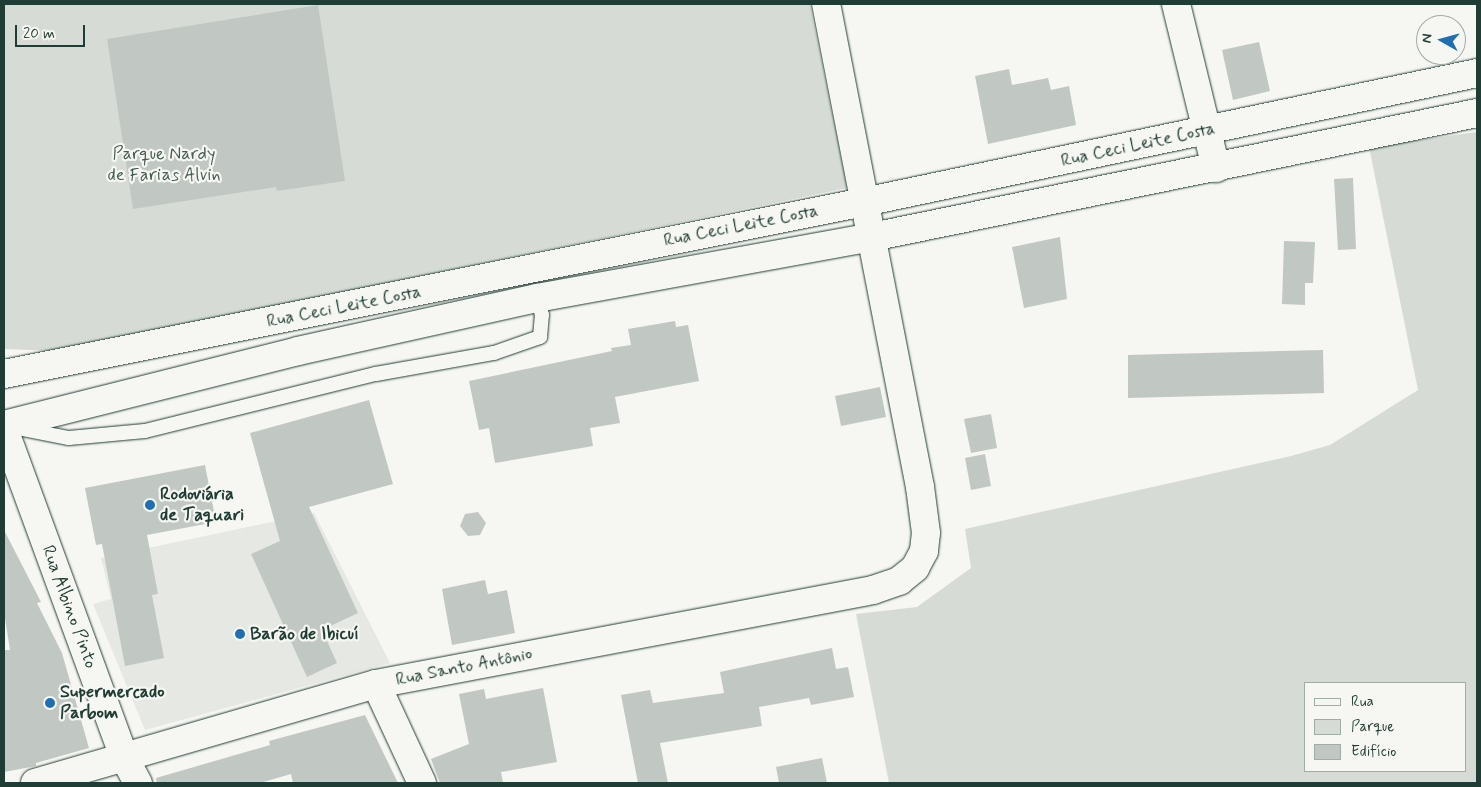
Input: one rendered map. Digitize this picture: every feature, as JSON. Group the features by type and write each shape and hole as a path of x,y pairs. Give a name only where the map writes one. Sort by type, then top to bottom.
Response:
{"street":[{"path":"826,4 872,236"},
{"path":"1176,4 1216,168"},
{"name":"Rua Ceci Leite Costa","path":"4,374 864,202 1477,73"},
{"name":"Rua Ceci Leite Costa","path":"4,425 298,351 537,298 872,236 1216,168 1477,113"},
{"name":"Rua Santo Antônio","path":"35,783 124,755 376,684 873,590 899,581 915,568 924,551 926,533 920,486 872,236"},
{"path":"530,269 537,298"},
{"name":"Rua Albino Pinto","path":"4,430 124,755 138,783"},
{"path":"376,684 422,783"}],"lane":[{"name":"Rua Ceci Leite Costa","path":"4,425 69,438 145,431 376,374 494,353 540,337 542,315 537,298"}],"shaded area":[{"name":"Barão de Ibicuí","path":"314,513 390,663 145,730 93,604 111,599 101,558"}],"green space":[{"name":"Parque Nardy de Farias Alvin","path":"4,4 810,4 847,188 56,351 4,349"},
{"path":"1477,132 1477,783 889,783 856,614 917,607 971,568 965,529 1291,456 1330,445 1418,390 1369,147"}],"building":[{"path":"318,5 345,181 277,191 276,187 133,209 107,39"},
{"path":"1259,42 1270,91 1233,100 1222,50"},
{"path":"1009,69 1012,85 1048,78 1051,90 1069,86 1076,125 988,144 975,76"},
{"path":"1353,178 1356,249 1338,250 1334,179"},
{"path":"1060,237 1067,299 1024,308 1012,247"},
{"path":"1284,241 1315,242 1313,283 1305,283 1305,305 1282,304"},
{"path":"675,321 676,327 688,325 699,381 615,397 620,423 590,428 593,446 495,463 489,428 479,430 469,381 612,351 611,348 631,345 628,329"},
{"path":"1323,350 1324,393 1128,398 1128,355"},
{"path":"880,387 886,417 841,426 835,396"},
{"path":"369,400 393,484 309,507 358,613 322,630 337,663 307,677 251,554 280,541 250,433"},
{"path":"991,414 997,448 971,453 964,419"},
{"path":"985,454 991,486 971,490 965,458"},
{"path":"205,465 216,522 147,535 158,594 152,595 164,658 125,666 102,544 96,545 85,488"},
{"path":"478,512 486,523 480,535 468,536 460,526 465,514"},
{"path":"4,530 41,602 37,603 62,653 89,748 36,763 36,766 4,772 4,650 10,650 4,612"},
{"path":"485,580 488,594 507,590 515,633 452,645 442,589"},
{"path":"832,648 836,669 848,667 854,697 811,705 809,698 759,707 762,726 660,743 668,783 638,783 621,695 650,690 653,703 724,693 720,672"},
{"path":"543,688 557,762 501,772 503,783 440,783 431,759 469,744 459,694 484,689 486,699"},
{"path":"365,715 398,783 293,783 291,774 260,783 157,783 156,778 270,745 269,741"},
{"path":"822,758 827,783 779,783 776,767"}],"place":[{"name":"Rodoviária de Taquari","path":"150,505"},
{"name":"Barão de Ibicuí","path":"240,634"},
{"name":"Supermercado Parbom","path":"50,703"}]}
